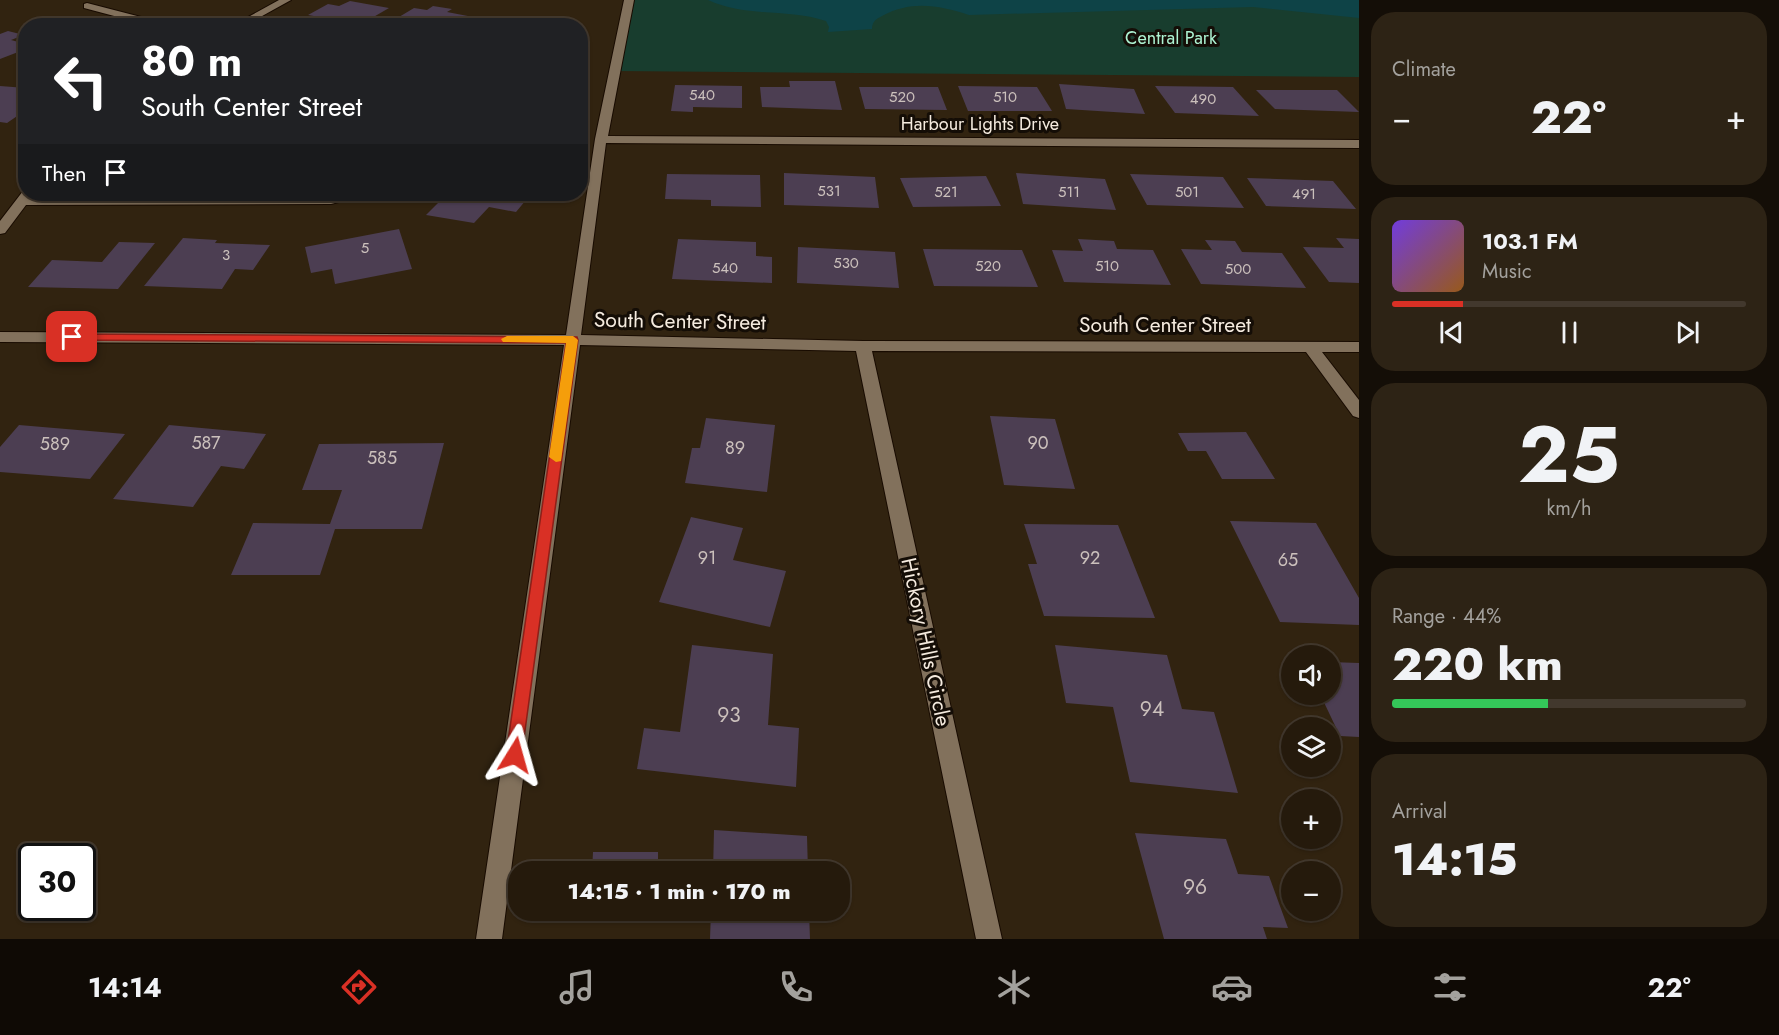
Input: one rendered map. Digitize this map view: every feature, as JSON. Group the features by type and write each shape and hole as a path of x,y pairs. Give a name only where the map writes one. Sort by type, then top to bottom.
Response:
{"street":[{"path":"251,18 286,0"},
{"path":"489,939 601,139 629,0"},
{"path":"87,6 134,18"},
{"name":"Harbour Lights Drive","path":"601,139 1359,144"},
{"path":"0,230 22,201"},
{"name":"South Center Street","path":"0,337 573,340 863,346 1359,347"},
{"name":"Hickory Hills Circle","path":"863,346 989,939"},
{"path":"1310,346 1359,412"}],"green space":[{"name":"Central Park","path":"629,0 1359,0 1359,77 615,71"}],"water":[{"path":"708,0 1359,0 1359,18 1253,7 969,15 936,7 914,6 880,17 872,29 828,32 829,27 826,21 811,17 738,9"}],"building":[{"path":"350,1 389,8 372,18 325,18 308,15 328,4 339,6"},
{"path":"433,6 452,9 447,12 473,17 397,18 414,8 427,10"},
{"path":"8,31 18,34 18,37 11,40 18,42 18,52 0,59 0,34"},
{"path":"789,81 835,81 842,110 762,107 760,87 790,87"},
{"path":"1059,84 1134,89 1145,114 1066,109"},
{"path":"675,85 742,86 742,108 693,107 693,112 671,111"},
{"path":"0,86 18,87 18,115 7,123 0,122"},
{"path":"958,86 1037,87 1052,111 968,111"},
{"path":"1155,86 1233,87 1259,116 1175,113"},
{"path":"859,87 938,87 947,110 865,109"},
{"path":"1256,90 1337,90 1359,112 1275,109"},
{"path":"784,173 875,177 879,208 784,205"},
{"path":"1016,173 1105,179 1116,210 1023,204"},
{"path":"667,174 760,175 761,207 711,206 711,200 665,199"},
{"path":"1130,174 1223,177 1244,208 1147,205"},
{"path":"986,176 1001,206 913,207 900,178"},
{"path":"1247,178 1333,181 1356,209 1266,206"},
{"path":"440,201 525,201 516,212 489,207 474,223 426,215"},
{"path":"399,229 412,269 335,284 332,269 311,273 305,247"},
{"path":"183,238 217,240 215,243 270,245 253,270 235,269 222,289 144,286"},
{"path":"1336,238 1359,239 1359,283 1329,282 1303,247 1344,248"},
{"path":"678,239 756,242 756,256 772,257 772,283 672,279"},
{"path":"1078,239 1114,241 1117,249 1153,250 1171,285 1064,282 1052,250 1083,251"},
{"path":"1205,240 1235,241 1242,252 1282,253 1306,288 1201,284 1181,249 1212,250"},
{"path":"119,242 155,243 118,289 28,287 52,260 102,262"},
{"path":"798,247 895,252 899,288 797,283"},
{"path":"923,249 1022,250 1038,287 934,286"},
{"path":"990,416 1055,419 1075,489 1004,485"},
{"path":"706,418 775,425 767,492 685,483 692,448 700,448"},
{"path":"19,425 125,434 90,479 0,472 0,447"},
{"path":"169,425 266,434 244,469 221,466 193,507 113,499"},
{"path":"1246,432 1275,479 1222,479 1206,451 1188,451 1178,433"},
{"path":"444,443 422,529 335,529 320,575 231,575 253,523 330,524 342,490 302,490 319,444"},
{"path":"691,517 743,528 733,560 786,571 770,627 659,602"},
{"path":"1230,521 1316,523 1359,598 1359,625 1280,622"},
{"path":"1024,524 1118,525 1155,618 1044,616 1028,564 1037,564"},
{"path":"692,645 773,654 768,725 799,728 796,787 637,769 644,728 680,732"},
{"path":"1055,645 1167,655 1182,709 1214,712 1238,793 1130,782 1113,707 1066,703"},
{"path":"1341,662 1359,663 1359,737 1341,736 1341,717 1331,717 1325,705 1341,705"},
{"path":"714,830 807,836 808,861 713,861"},
{"path":"1135,833 1226,839 1238,874 1269,876 1281,909 1281,921 1285,921 1288,928 1263,927 1267,939 1164,939"},
{"path":"593,852 658,852 658,861 593,861"},
{"path":"711,921 809,921 810,939 710,939"}],"slow traffic":[{"path":"507,339 573,340 556,457"}],"route":[{"path":"72,337 573,340 515,755"}]}
